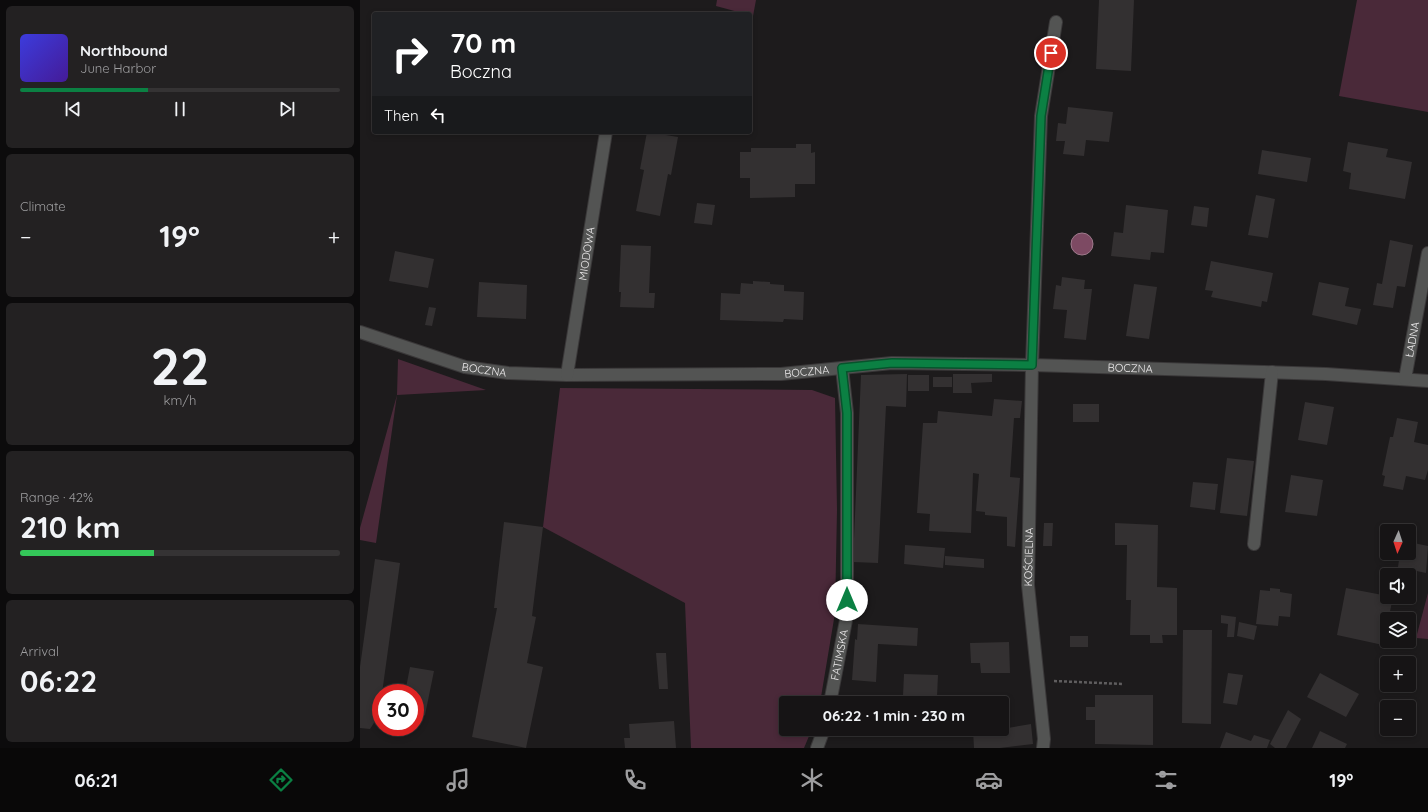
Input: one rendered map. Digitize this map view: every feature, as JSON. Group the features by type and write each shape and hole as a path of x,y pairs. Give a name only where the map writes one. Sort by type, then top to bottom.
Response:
{"street":[{"name":"KOŚCIELNA","path":"1043,748 1044,739 1039,682 1028,586 1032,365 1041,116 1056,22"},
{"name":"MIODOWA","path":"567,375 606,134"},
{"name":"ŁADNA","path":"1405,379 1428,253"},
{"name":"BOCZNA","path":"360,332 464,367 508,373 567,375 781,374 892,363 1032,365 1272,372 1428,381"},
{"name":"FATIMSKA","path":"831,696 847,615 847,413 842,368"},
{"path":"1254,544 1272,372"},
{"path":"817,748 821,736"}],"path":[{"path":"1039,682 1059,681 1123,684"}],"shaded area":[{"path":"717,0 756,0 753,16 752,12 738,12 716,6"},
{"path":"1357,0 1428,0 1428,112 1339,96"},
{"path":"1078,233 1086,233 1093,240 1093,248 1086,255 1078,255 1071,248 1071,240"},
{"path":"398,359 486,390 397,395"},
{"path":"560,388 812,390 835,398 837,510 835,613 821,696 779,696 779,736 809,736 804,748 691,748 685,603 543,527"},
{"path":"397,395 376,543 360,540 360,528"},
{"path":"1428,593 1428,639 1416,638"}],"building":[{"path":"1099,0 1134,0 1131,71 1096,69"},
{"path":"1068,107 1113,112 1109,142 1086,140 1084,156 1063,154 1065,141 1056,141 1058,123 1066,124"},
{"path":"647,134 659,134 678,137 671,175 668,174 660,216 636,211 644,170 640,169"},
{"path":"1348,142 1388,149 1386,157 1412,162 1405,199 1349,189 1351,173 1343,171"},
{"path":"796,144 811,144 811,153 815,152 815,184 795,184 795,197 750,198 750,178 740,178 740,152 751,152 751,148 796,148"},
{"path":"1262,150 1311,158 1307,182 1258,174"},
{"path":"1256,195 1275,199 1268,238 1248,235"},
{"path":"697,203 715,205 712,225 694,223"},
{"path":"1126,205 1168,210 1164,253 1151,252 1150,260 1111,256 1114,232 1123,233"},
{"path":"1194,206 1209,208 1207,227 1191,225"},
{"path":"1390,240 1413,245 1405,287 1397,286 1393,308 1373,305 1377,283 1382,284"},
{"path":"621,245 651,246 649,293 655,293 654,308 620,307 621,292 619,292"},
{"path":"395,251 434,259 428,288 389,281"},
{"path":"1211,261 1273,273 1267,302 1262,301 1261,307 1211,297 1213,291 1205,290"},
{"path":"1062,277 1085,280 1084,289 1092,289 1086,340 1064,338 1067,310 1053,309 1056,285 1061,286"},
{"path":"753,281 784,285 784,291 804,292 803,320 784,319 783,322 720,320 721,293 740,294 741,283 753,284"},
{"path":"479,282 527,285 526,319 477,317"},
{"path":"1319,282 1349,288 1345,306 1361,309 1357,325 1312,315"},
{"path":"1134,284 1157,287 1149,339 1126,336"},
{"path":"429,307 436,308 432,326 425,325"},
{"path":"907,374 906,407 886,406 878,563 853,562 861,375"},
{"path":"953,374 992,374 992,382 971,383 972,393 953,393"},
{"path":"908,375 929,375 929,391 908,391"},
{"path":"933,377 952,377 952,387 933,387"},
{"path":"994,399 1022,401 1020,418 1014,418 1010,477 1020,478 1015,547 1007,546 1007,517 985,515 985,512 976,511 979,474 973,473 971,533 929,531 930,514 917,513 923,423 937,423 938,411 992,416"},
{"path":"1305,402 1334,407 1327,445 1298,440"},
{"path":"1073,404 1099,404 1099,422 1073,422"},
{"path":"1397,418 1418,422 1414,442 1428,445 1428,470 1425,480 1406,476 1403,490 1383,486 1385,476 1382,475 1390,437 1393,437"},
{"path":"1227,458 1254,461 1247,516 1220,513"},
{"path":"1291,475 1323,480 1317,516 1285,512"},
{"path":"1193,482 1218,484 1215,510 1190,507"},
{"path":"504,522 543,527 532,616 536,617 527,663 543,667 526,748 472,737 497,608 494,608"},
{"path":"1044,523 1053,523 1052,546 1043,546"},
{"path":"1115,523 1158,525 1157,587 1177,588 1177,635 1162,635 1163,643 1150,643 1150,635 1130,635 1131,600 1126,600 1127,545 1115,545"},
{"path":"1416,543 1428,546 1426,573 1416,571 1416,568 1398,567 1399,560 1416,560"},
{"path":"905,545 945,548 943,568 904,564"},
{"path":"945,556 984,559 984,568 945,565"},
{"path":"375,559 400,563 383,684 372,684 372,726 370,729 360,728 360,667"},
{"path":"1270,588 1280,589 1280,592 1292,594 1290,617 1279,616 1278,626 1256,624 1260,590 1270,591"},
{"path":"1346,588 1380,595 1380,604 1392,604 1390,612 1380,612 1380,644 1337,635"},
{"path":"1221,615 1236,617 1234,637 1227,637 1228,624 1221,623"},
{"path":"1239,622 1257,626 1254,640 1237,636"},
{"path":"858,624 918,628 917,646 878,644 876,682 852,680 855,639 857,640"},
{"path":"1183,630 1212,630 1211,724 1182,723"},
{"path":"1070,636 1088,636 1088,647 1070,647"},
{"path":"1009,642 1010,673 981,673 980,663 971,663 970,643"},
{"path":"656,653 666,653 668,689 659,689"},
{"path":"410,667 434,671 425,715 424,684 407,684"},
{"path":"1228,673 1243,675 1237,705 1223,703"},
{"path":"1320,673 1359,694 1346,717 1307,697"},
{"path":"904,674 938,675 937,696 903,696"},
{"path":"1095,695 1153,695 1153,745 1095,744 1095,720 1086,720 1086,707 1095,707"},
{"path":"1288,710 1301,719 1286,748 1275,748 1270,744"},
{"path":"674,721 676,748 625,748 624,738 630,738 629,724"},
{"path":"1031,724 1033,744 1000,748 974,748 973,736 1009,736 1009,728"},
{"path":"1320,731 1347,744 1345,748 1312,748"},
{"path":"1226,732 1251,741 1254,735 1270,740 1267,748 1220,748"}],"route":[{"path":"847,600 847,413 842,368 892,363 1032,365 1041,116 1051,53"}]}
